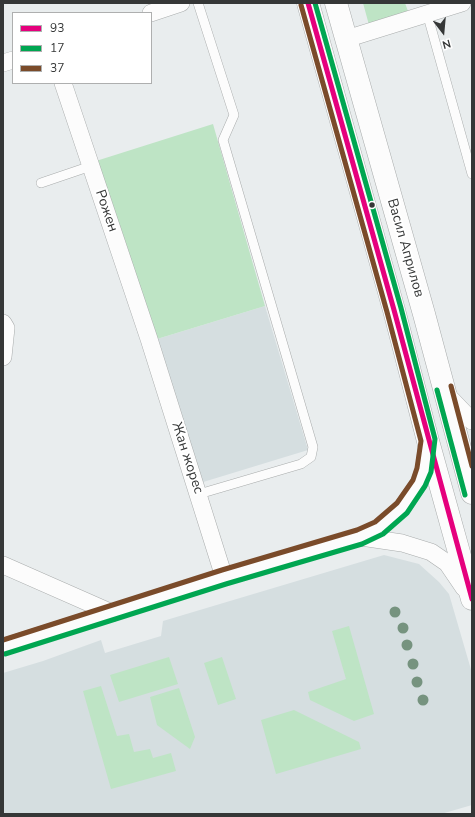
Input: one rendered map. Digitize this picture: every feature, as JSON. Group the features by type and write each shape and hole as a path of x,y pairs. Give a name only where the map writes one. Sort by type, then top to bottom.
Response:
{"main road":[{"name":"Васил Априлов","path":"308,3 394,310 428,441 472,598"},
{"name":"Васил Априлов","path":"336,3 424,314 472,493"}],"street":[{"path":"152,13 181,3"},
{"path":"346,38 462,3"},
{"name":"Рожен","path":"63,84 149,339"},
{"path":"3,323 6,328 4,355"},
{"name":"Жан жорес","path":"149,339 224,577"},
{"path":"445,392 472,421"},
{"path":"3,647 224,577 360,537 379,528 402,508 418,483 424,470 428,441"},
{"path":"360,537 412,545 439,557 454,570 472,605"},
{"path":"3,565 112,613"}],"lane":[{"path":"198,3 234,115 223,140 313,447 311,457 302,464 199,494"},
{"path":"427,13 472,174"},
{"path":"41,183 91,166"}],"shaded area":[{"path":"265,306 308,450 200,483 157,339"},
{"path":"384,555 419,564 439,582 449,594 472,673 472,805 441,814 3,814 3,673 43,661 101,640 105,653 161,636 163,621"}],"green space":[{"path":"363,3 405,3 409,14 369,25"},
{"path":"213,124 265,306 157,339 96,161"},
{"path":"349,626 374,714 354,721 310,700 308,692 346,679 332,631"},
{"path":"169,657 178,684 119,702 110,675"},
{"path":"222,657 236,699 218,705 204,663"},
{"path":"101,686 117,736 129,734 134,752 150,749 153,758 171,753 176,771 111,789 83,691"},
{"path":"179,688 195,737 190,749 157,725 150,697"},
{"path":"294,710 359,742 361,749 276,774 261,720"}],"transit line":[{"name":"93","path":"308,3 394,310 472,599"},
{"name":"17","path":"5,654 226,584 362,544 383,534 407,513 425,486 431,472 435,439 401,308 315,3"},
{"name":"37","path":"3,640 222,570 357,530 375,522 397,503 413,480 417,468 421,441 387,312 301,5"},
{"name":"37","path":"451,386 472,466"},
{"name":"17","path":"437,390 465,495"}]}
